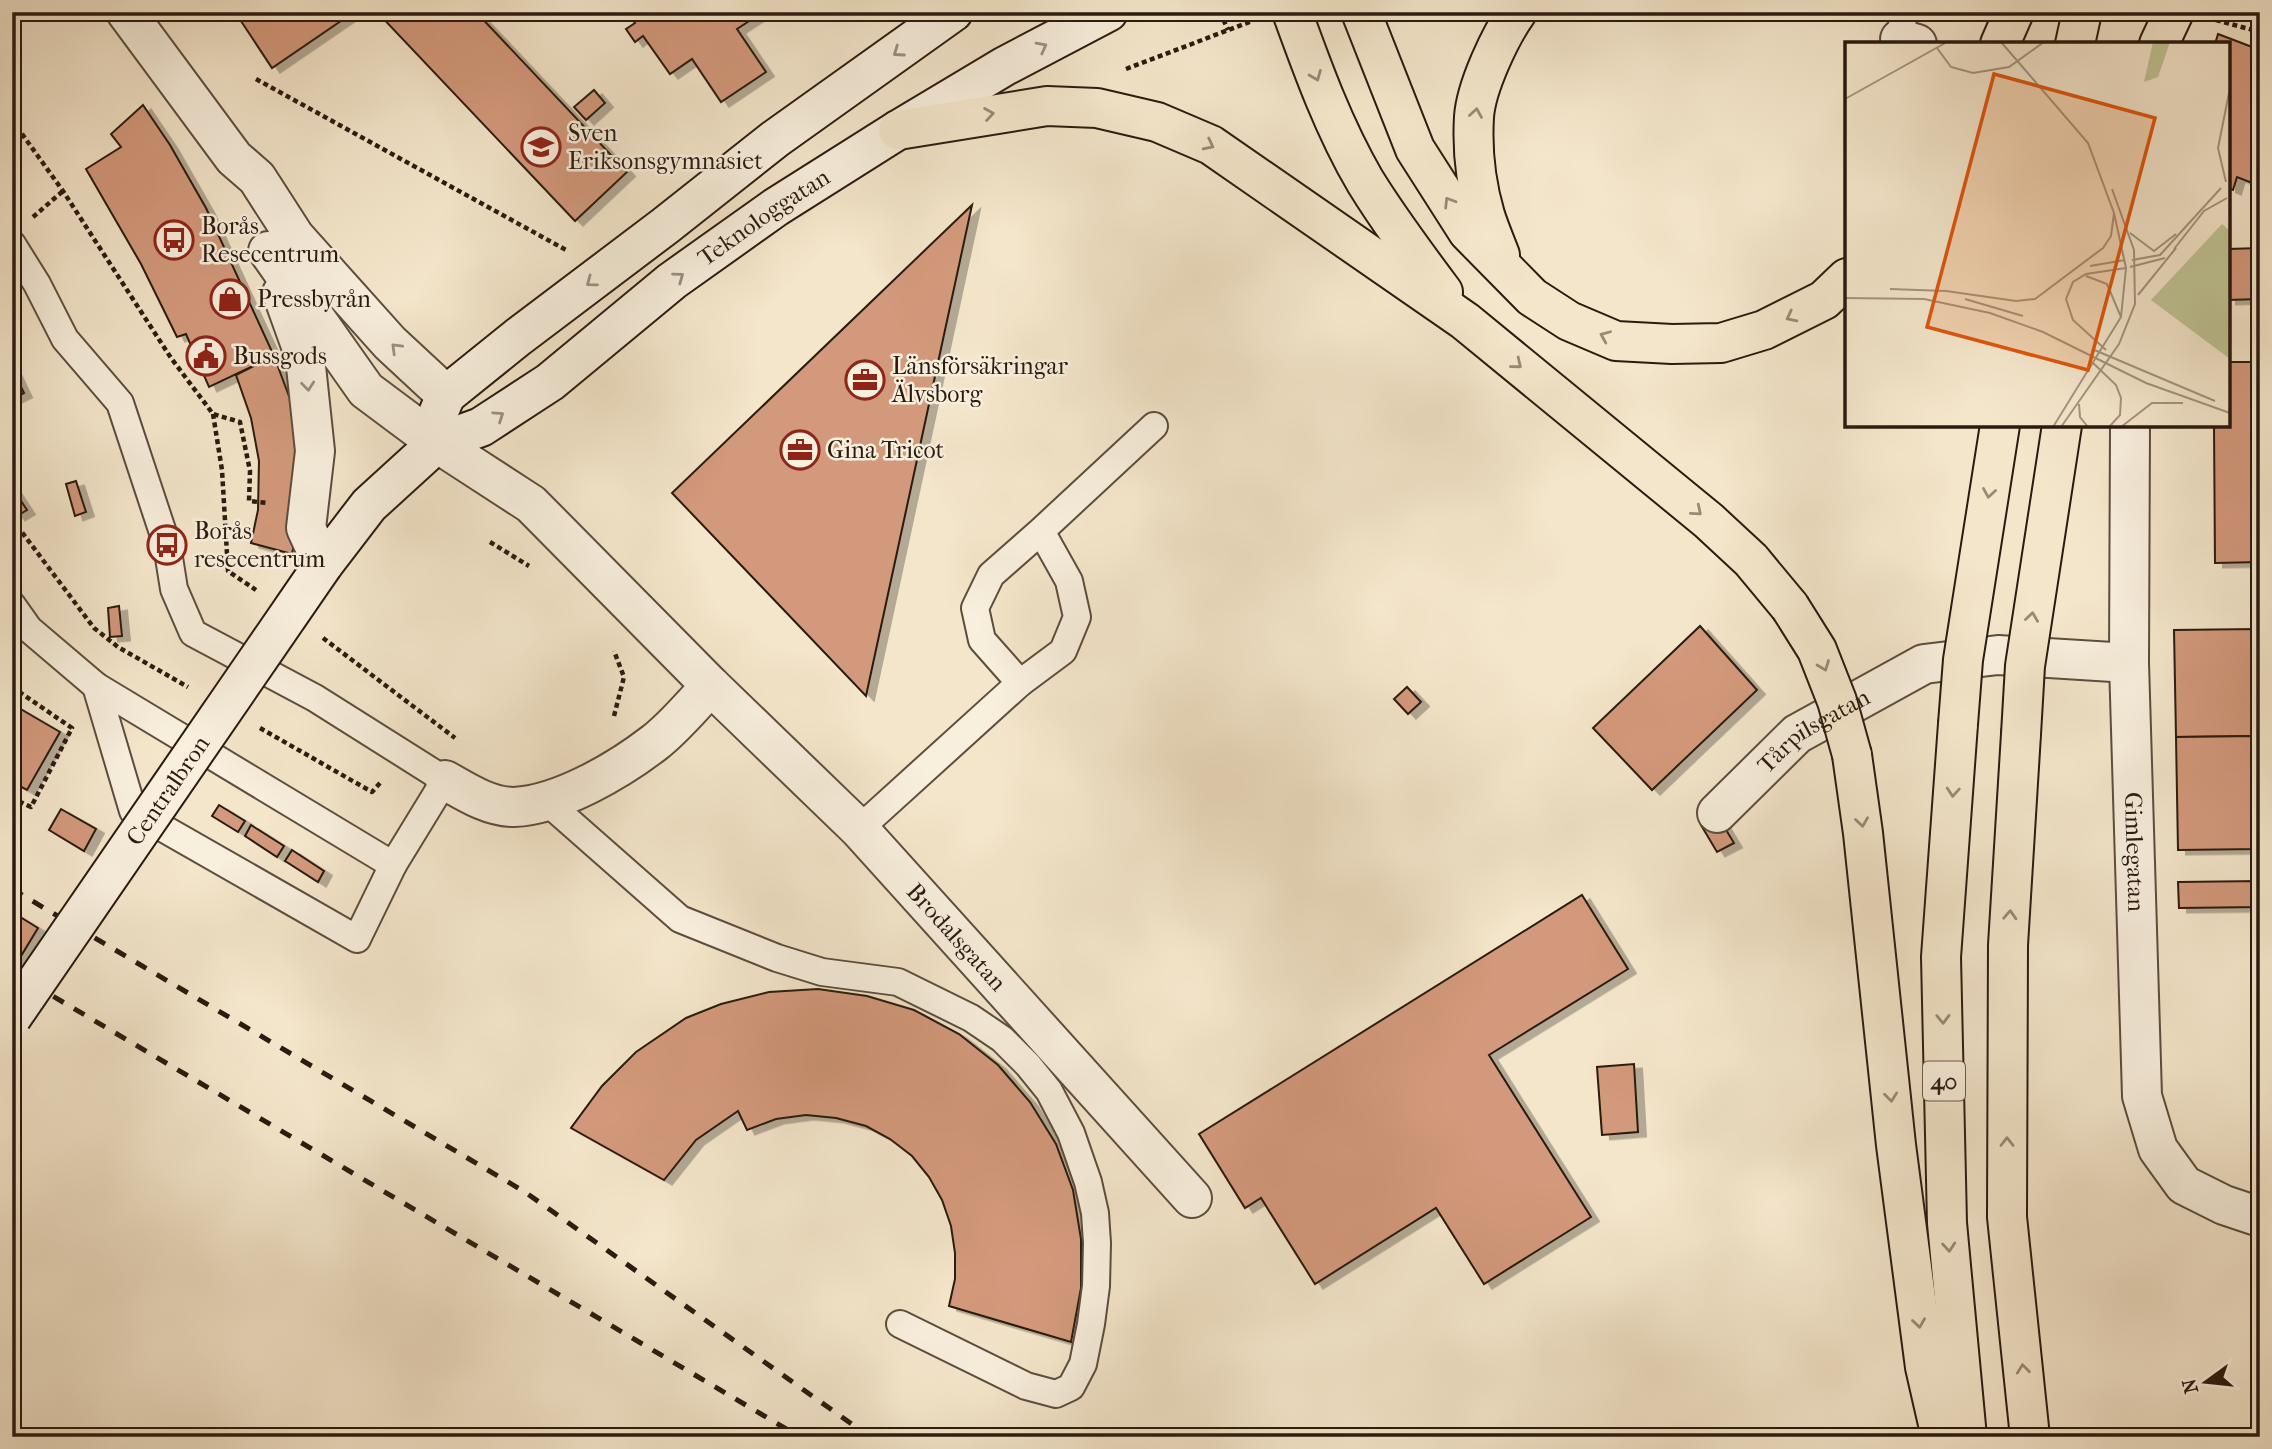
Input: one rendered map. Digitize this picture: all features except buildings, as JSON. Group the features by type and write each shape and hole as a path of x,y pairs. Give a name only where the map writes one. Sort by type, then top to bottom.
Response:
{"highway":[{"path":"1292,12 1334,120 1364,179 1395,228 1465,321"},
{"path":"1361,12 1415,149 1468,232 1532,298 1569,321 1616,341 1721,343 1764,330 1824,300 1845,280"},
{"path":"1507,274 1485,215 1475,171 1474,115 1485,76 1503,31 1517,12"},
{"path":"2001,42 2014,12"},
{"path":"2076,42 2082,12"},
{"path":"2140,42 2147,12"},
{"path":"2160,42 2174,12"},
{"path":"898,130 1047,106 1097,108 1157,122 1212,145 1465,321 1751,560 1790,607 1817,650 1837,701 1852,755 1863,833 1896,1144 1925,1367 1941,1437"},
{"name":"40","path":"1967,1437 1947,1223 1941,957 1963,660 2000,427"},
{"path":"2030,1437 2007,1217 2008,945 2025,666 2062,427"}],"street":[{"path":"126,12 234,158 257,178 295,237 390,343 446,396 437,415 437,443"},
{"name":"Teknologgatan","path":"446,396 518,337 775,139 953,12"},
{"name":"Teknologgatan","path":"323,565 369,505 437,443 481,427 550,382 672,281 776,207 1006,66 1108,12"},
{"path":"234,158 240,191 268,251 305,357 315,451 306,528 323,565"},
{"name":"Brodalsgatan","path":"268,251 366,390 437,443 531,504 711,686 859,829 1192,1198"},
{"name":"Gimlegatan","path":"2130,427 2129,663 2142,1096 2158,1149 2184,1185 2224,1205 2260,1217"},
{"name":"Centralbron","path":"12,1017 323,565"},
{"name":"Tårpilsgatan","path":"1717,813 1797,734 1924,664 1998,655 2129,663"},
{"path":"445,779 479,800 512,807 546,801 603,777 655,742 711,686"}],"lane":[{"path":"12,244 37,284 65,339 120,403 167,545 174,589 193,633 315,698 445,779 393,865 357,939 133,811 96,686"},
{"path":"1020,683 982,640 975,608 991,575 1154,426"},
{"path":"859,829 1020,683 1063,651 1077,617 1069,581 1041,531"},
{"path":"12,605 29,629 96,686 393,865"},
{"path":"546,801 680,919 777,958 822,972 898,982 971,1018 1002,1039 1049,1091 1071,1133 1088,1182 1097,1243 1096,1286 1091,1324 1083,1364 1071,1387 1056,1394 1026,1386 900,1324"}],"path":[{"path":"1220,12 1228,30"},
{"path":"2215,19 2260,32"},
{"path":"1097,108 1102,82 1119,72 1253,21"},
{"path":"256,79 569,252"},
{"path":"12,120 63,191 171,358 213,414 240,422 250,471 249,501 274,504"},
{"path":"37,213 63,191"},
{"path":"12,519 94,628 118,647 191,688"},
{"path":"491,542 516,556 536,572"},
{"path":"608,722 617,713 624,677 613,647"},
{"path":"12,687 72,728 31,807 12,798"},
{"path":"251,723 372,792 405,754 430,719"}],"railway":[{"path":"12,889 525,1192 870,1437"},
{"path":"12,972 800,1437"}],"place":[{"name":"Sven Eriksonsgymnasiet","path":"541,147"},
{"name":"Borås Resecentrum","path":"174,240"},
{"name":"Pressbyrån","path":"230,299"},
{"name":"Bussgods","path":"206,356"},
{"name":"Länsförsäkringar Älvsborg","path":"865,380"},
{"name":"Gina Tricot","path":"800,450"},
{"name":"Borås resecentrum","path":"167,545"}]}
